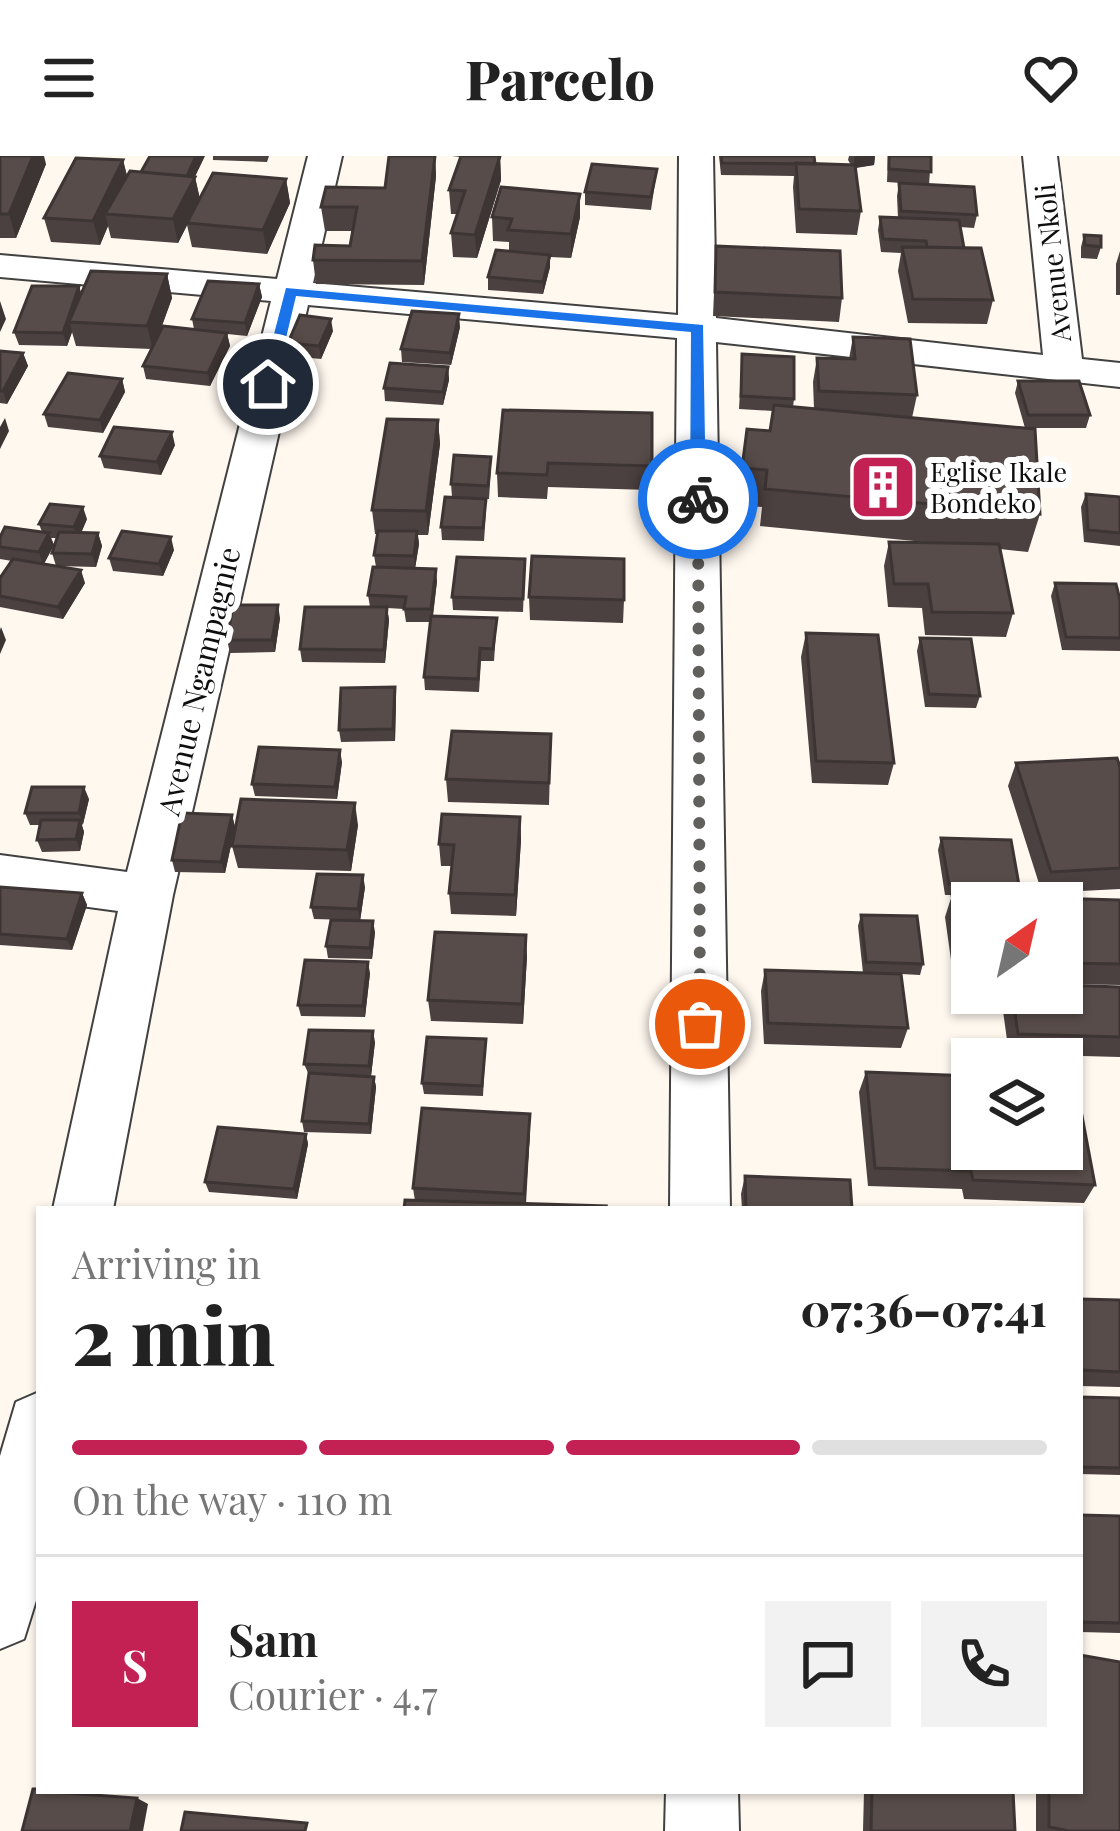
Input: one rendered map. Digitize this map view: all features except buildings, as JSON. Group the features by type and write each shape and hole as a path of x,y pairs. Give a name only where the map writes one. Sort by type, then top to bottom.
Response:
{"street":[{"name":"Avenue Ngampagnie","path":"84,1206 147,895 325,156"},
{"path":"696,156 700,1206"},
{"name":"Avenue Nkoli","path":"1040,156 1064,369"},
{"path":"0,266 698,328 1064,369 1118,386"},
{"path":"0,875 147,895"},
{"path":"0,1615 36,1439"},
{"path":"702,1794 702,1831"}],"way so far":[{"path":"698,499 700,1024"}],"place":[{"name":"Eglise Ikale Bondeko","path":"883,487"}],"route":[{"path":"268,384 290,291 698,328 698,499"}]}
